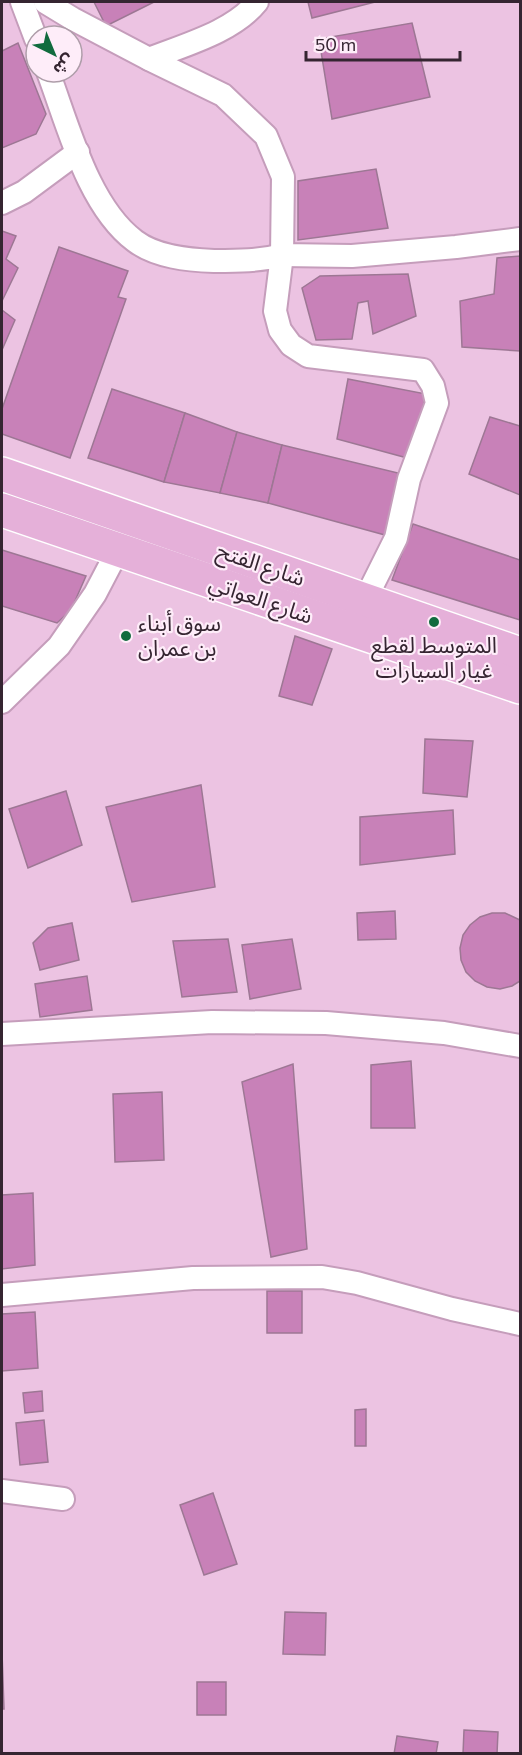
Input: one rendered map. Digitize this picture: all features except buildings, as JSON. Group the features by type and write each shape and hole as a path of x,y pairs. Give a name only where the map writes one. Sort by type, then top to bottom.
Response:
{"main road":[{"name":"شارع الفتح","path":"2,474 520,654"},
{"name":"شارع العواتي","path":"2,510 520,687"}],"street":[{"path":"22,2 30,24"},
{"path":"45,2 149,59 223,95 266,136 283,177 282,255 275,311 280,330 291,345 308,356 423,370 433,386 437,403 410,479 396,538 365,600 355,630"},
{"path":"149,59 222,30 249,12 257,2"},
{"path":"52,84 89,181 118,224 136,242 158,253 193,260 265,260 282,255 352,256 520,239"},
{"path":"2,203 24,192 78,152"},
{"path":"2,702 59,646 95,594 118,550"},
{"path":"2,1034 212,1022 326,1023 444,1033 520,1046"},
{"path":"2,1294 193,1278 322,1277 357,1283 452,1309 520,1324"},
{"path":"2,1491 63,1499"}],"place":[{"name":"المتوسط لقطع غيار السيارات","path":"434,622"},
{"name":"سوق أبناء بن عمران","path":"126,636"}]}
